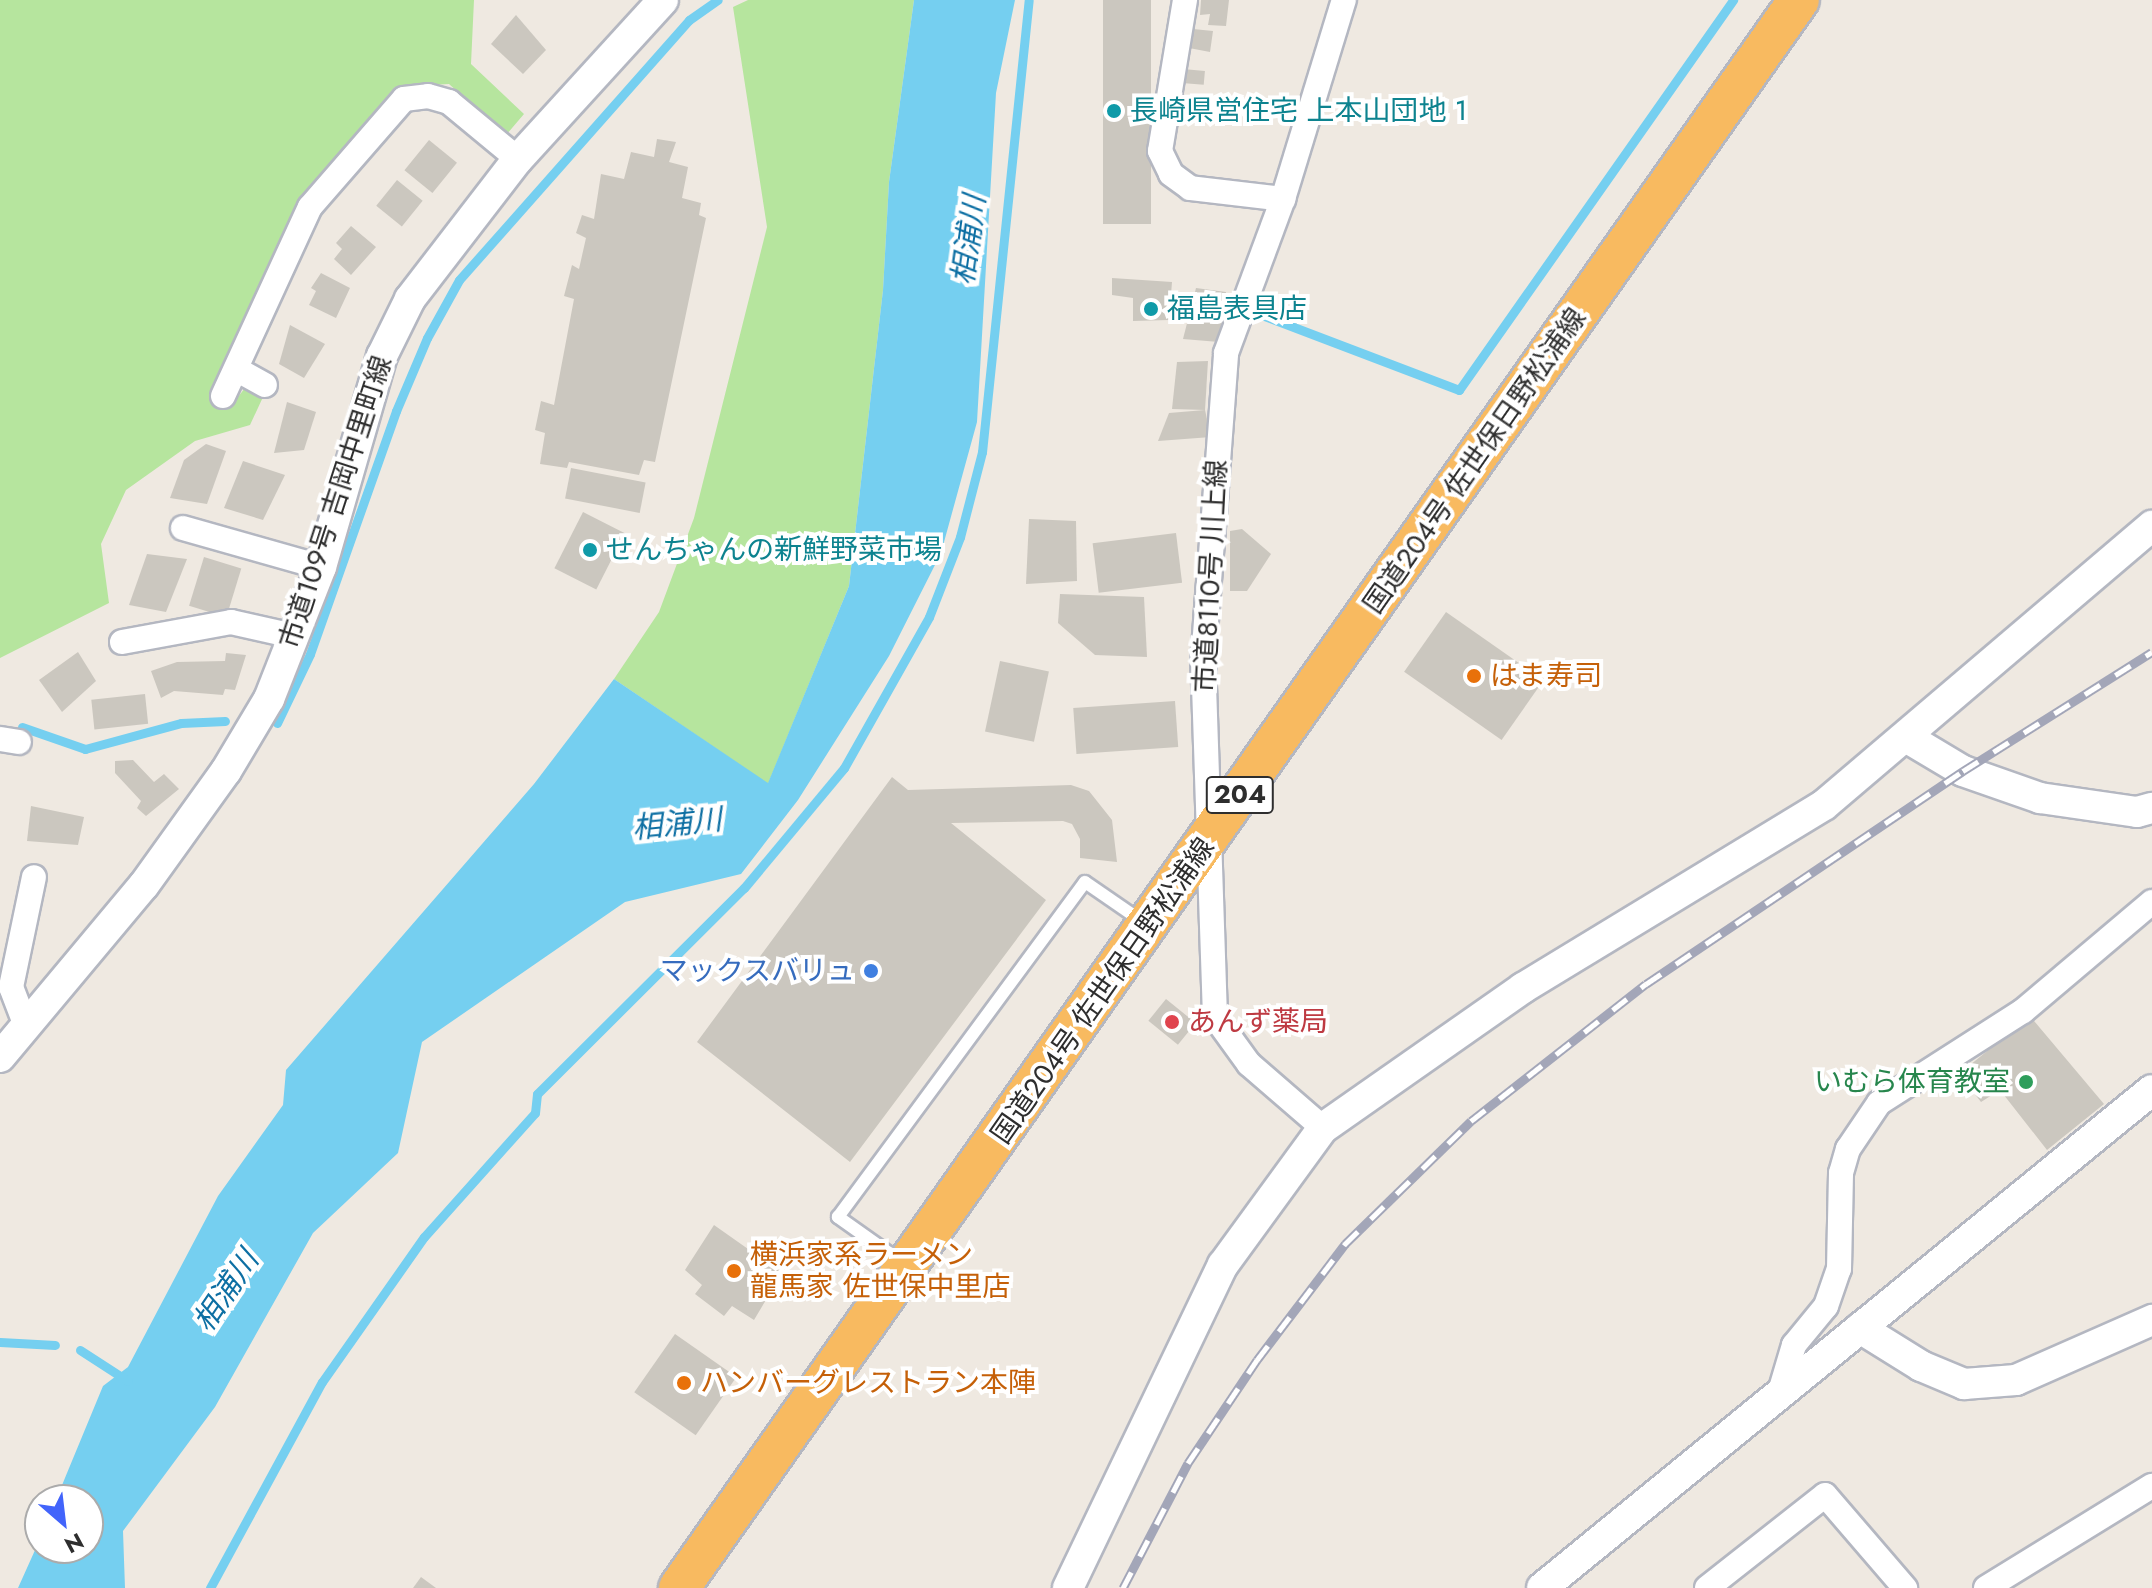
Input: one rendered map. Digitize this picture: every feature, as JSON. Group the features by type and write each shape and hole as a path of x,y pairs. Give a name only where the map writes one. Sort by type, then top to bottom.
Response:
{"highway":[{"name":"国道204号 佐世保日野松浦線","path":"679,1588 909,1267 1799,0"}],"street":[{"name":"市道109号 吉岡中里町線","path":"0,1057 144,885 226,771 269,699 321,567 382,356 448,243 518,159 663,0"},
{"path":"1185,0 1160,151 1190,188 1283,199"},
{"name":"市道8110号 川上線","path":"1323,1128 1249,1064 1215,1017 1203,661 1226,353 1283,199 1340,3"},
{"path":"223,396 310,207 404,99 428,96 449,102 518,159"},
{"path":"236,369 265,385"},
{"path":"1068,1588 1223,1265 1323,1128 1523,988 1824,805 2152,526"},
{"path":"183,528 321,567"},
{"path":"122,642 231,622 293,636"},
{"path":"1906,737 1963,771 2040,798 2137,812 2152,808"},
{"path":"26,1026 11,987 34,877"},
{"path":"1780,1392 1794,1345 1826,1306 1839,1269 1841,1173 1848,1149 1879,1103 2023,1011 2152,902"},
{"path":"1542,1588 2152,1090"},
{"path":"1860,1328 1921,1366 1964,1384 2016,1380 2152,1320"},
{"path":"1986,1588 2152,1486"},
{"path":"1707,1588 1825,1495 1905,1588"}],"lane":[{"path":"909,1267 838,1217 1085,882 1148,926"}],"green space":[{"path":"0,0 474,0 471,64 524,114 506,135 449,84 395,87 302,198 223,396 234,402 245,388 263,397 250,425 195,441 126,490 101,544 109,603 0,658"},
{"path":"748,0 914,0 889,182 883,290 849,586 768,784 614,679 659,612 694,518 767,227 733,7"}],"water":[{"name":"相浦川","path":"914,0 1015,0 996,93 977,422 941,553 889,656 798,800 741,874 625,902 422,1042 398,1153 313,1233 215,1407 123,1531 125,1588 18,1588 29,1564 104,1564 104,1484 63,1484 103,1386 128,1367 218,1196 283,1105 286,1070 534,784 614,679 768,783 849,586 883,290 889,182"}],"building":[{"name":"長崎県営住宅 上本山団地 1","path":"1103,0 1151,0 1151,224 1103,224"},
{"path":"1201,0 1229,0 1226,26 1208,25 1210,14 1200,15"},
{"path":"516,15 546,50 523,74 491,44"},
{"path":"1193,29 1213,31 1210,52 1189,48"},
{"path":"1183,69 1205,71 1204,85 1182,83"},
{"path":"657,139 676,142 669,162 688,167 682,198 701,203 699,215 706,218 655,462 644,460 639,475 569,462 567,468 540,464 545,433 535,430 541,401 554,405 574,299 564,296 572,265 579,269 586,238 576,233 582,215 594,219 601,174 624,179 631,152 654,157"},
{"path":"429,140 457,163 432,193 404,170"},
{"path":"397,180 423,201 402,226 376,206"},
{"path":"351,226 376,247 351,275 334,259 342,249 336,243"},
{"path":"321,273 350,288 336,318 309,305 316,291 311,288"},
{"name":"福島表具店","path":"1112,278 1172,282 1169,320 1133,321 1133,298 1112,295"},
{"path":"1196,288 1226,292 1219,342 1183,339"},
{"path":"290,325 325,344 304,378 279,364"},
{"path":"1208,361 1205,410 1172,409 1177,362"},
{"path":"287,402 316,412 304,450 274,453"},
{"path":"1205,410 1211,437 1158,441 1169,413"},
{"path":"206,444 226,451 207,504 170,498 184,460"},
{"path":"243,461 285,475 263,520 224,508"},
{"path":"571,468 646,483 640,513 565,498"},
{"name":"せんちゃんの新鮮野菜市場","path":"583,512 625,533 596,589 554,568"},
{"path":"1029,519 1076,521 1077,581 1026,584"},
{"path":"1242,529 1271,554 1247,591 1230,591 1230,531"},
{"path":"1176,533 1182,583 1099,593 1093,543"},
{"path":"147,554 187,559 166,612 129,605"},
{"path":"204,557 241,568 226,617 189,606"},
{"path":"1060,594 1144,597 1147,657 1095,655 1058,623"},
{"name":"はま寿司","path":"1446,612 1543,680 1502,740 1404,672"},
{"path":"78,652 96,681 62,712 39,680"},
{"path":"226,653 246,655 235,690 225,689 223,695 174,691 161,698 151,671 177,662 225,661"},
{"path":"1000,661 1049,671 1034,742 985,731"},
{"path":"145,694 148,724 94,729 91,700"},
{"path":"1175,701 1178,747 1076,754 1073,708"},
{"path":"133,760 154,782 164,774 179,789 146,816 137,808 141,801 115,773 115,761"},
{"name":"マックスバリュ","path":"892,777 908,790 1071,785 1089,791 1112,820 1117,862 1080,858 1080,839 1072,824 1063,821 951,823 1046,900 850,1162 697,1042"},
{"path":"31,806 84,817 78,845 27,841"},
{"name":"あんず薬局","path":"1166,999 1196,1023 1178,1045 1148,1021"},
{"name":"いむら体育教室","path":"2030,1016 2104,1104 2047,1150 2000,1090 1981,1102 1959,1074"},
{"name":"横浜家系ラーメン 龍馬家 佐世保中里店","path":"714,1225 782,1273 754,1320 732,1306 724,1316 695,1294 702,1285 685,1270"},
{"name":"ハンバーグレストラン本陣","path":"675,1334 736,1377 696,1435 634,1392"},
{"path":"421,1577 436,1588 413,1588"}],"waterway":[{"path":"277,723 310,654 396,411 427,338 459,280 689,20 718,0"},
{"path":"210,1588 322,1382 424,1237 535,1113 537,1094 744,888 844,768 929,617 960,537 982,452 1029,0"},
{"path":"1246,309 1459,390 1733,0"},
{"path":"22,727 85,749 181,723 225,721"},
{"path":"0,1342 55,1345"},
{"path":"80,1350 128,1381"}],"railway":[{"path":"1123,1588 1188,1463 1257,1360 1345,1244 1471,1121 1646,984 1963,771 2152,652"}],"place":[{"name":"長崎県営住宅 上本山団地 1","path":"1114,111"},
{"name":"福島表具店","path":"1151,309"},
{"name":"せんちゃんの新鮮野菜市場","path":"590,550"},
{"name":"はま寿司","path":"1474,676"},
{"name":"マックスバリュ","path":"871,971"},
{"name":"あんず薬局","path":"1172,1022"},
{"name":"いむら体育教室","path":"2026,1082"},
{"name":"横浜家系ラーメン 龍馬家 佐世保中里店","path":"734,1271"},
{"name":"ハンバーグレストラン本陣","path":"684,1383"}]}
